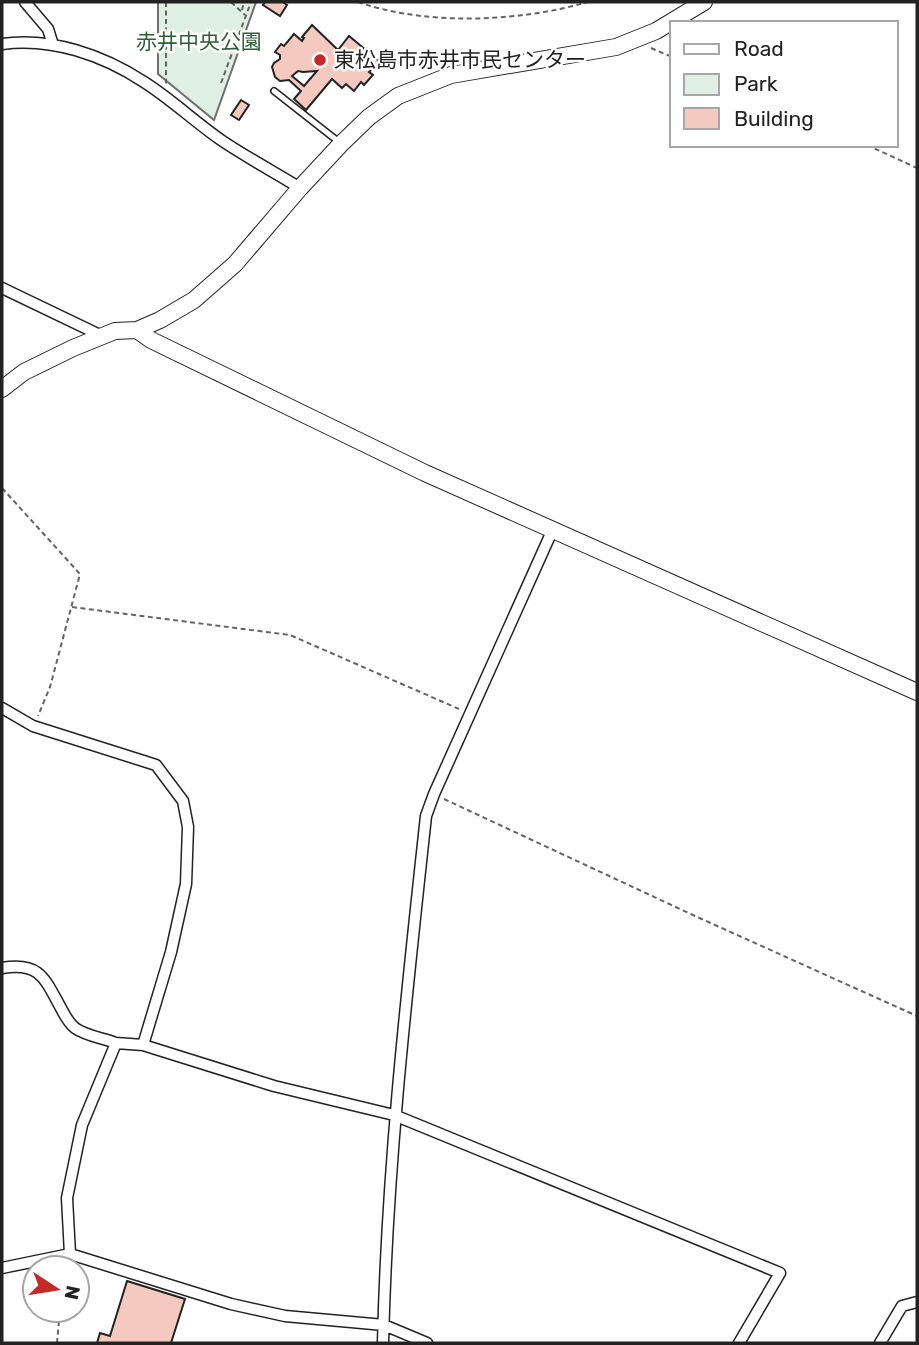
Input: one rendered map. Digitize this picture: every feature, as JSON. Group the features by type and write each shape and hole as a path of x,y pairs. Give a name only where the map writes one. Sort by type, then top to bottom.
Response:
{"street":[{"path":"24,2 48,29 53,45"},
{"path":"671,21 704,2"},
{"path":"2,389 24,372 73,348 115,331 137,330 194,300 235,264 341,144 369,117 398,96 429,82 462,73 591,53 636,41 670,22"},
{"path":"2,44 26,40 96,57 144,81 222,140 300,188"},
{"path":"2,288 102,336"},
{"path":"137,330 151,340 425,473 917,692"},
{"path":"383,1343 394,1115 426,816 433,794 553,529"},
{"path":"2,708 33,726 156,765 183,801 187,827 186,884 171,952 143,1045"},
{"path":"2,968 17,965 38,971 66,1019 75,1028 116,1043 143,1045 274,1086 394,1115 780,1273 739,1343"},
{"path":"70,1254 67,1198 82,1125 116,1043"},
{"path":"91,1260 242,1306 285,1316 384,1325 427,1343"},
{"path":"2,1268 21,1264"},
{"path":"880,1343 902,1306 917,1302"}],"lane":[{"path":"274,91 341,144"}],"path":[{"path":"166,2 167,99"},
{"path":"231,2 246,16"},
{"path":"241,11 244,2"},
{"path":"221,83 251,2"},
{"path":"358,2 400,14 471,18 550,12 588,2"},
{"path":"636,41 670,56"},
{"path":"871,147 917,168"},
{"path":"2,488 80,574 44,706 33,726"},
{"path":"72,607 290,635 469,713"},
{"path":"433,794 917,1016"},
{"path":"57,1343 59,1324"}],"green space":[{"name":"赤井中央公園","path":"158,2 256,2 214,120 158,74"}],"building":[{"path":"265,2 283,2 287,5 280,16 263,5"},
{"path":"312,25 338,50 349,36 379,61 369,72 373,75 364,85 361,82 354,91 346,84 342,88 332,79 306,110 294,99 301,91 289,80 280,81 275,77 272,67 280,59 280,55 275,52 281,44 284,46 294,34 302,41 302,37","holes":["298,71 317,71 304,86 292,76"]},
{"path":"241,100 249,105 239,120 231,115"},
{"path":"127,1281 185,1299 171,1343 97,1343 100,1333 110,1336"}],"place":[{"name":"東松島市赤井市民センター","path":"320,60"}]}
